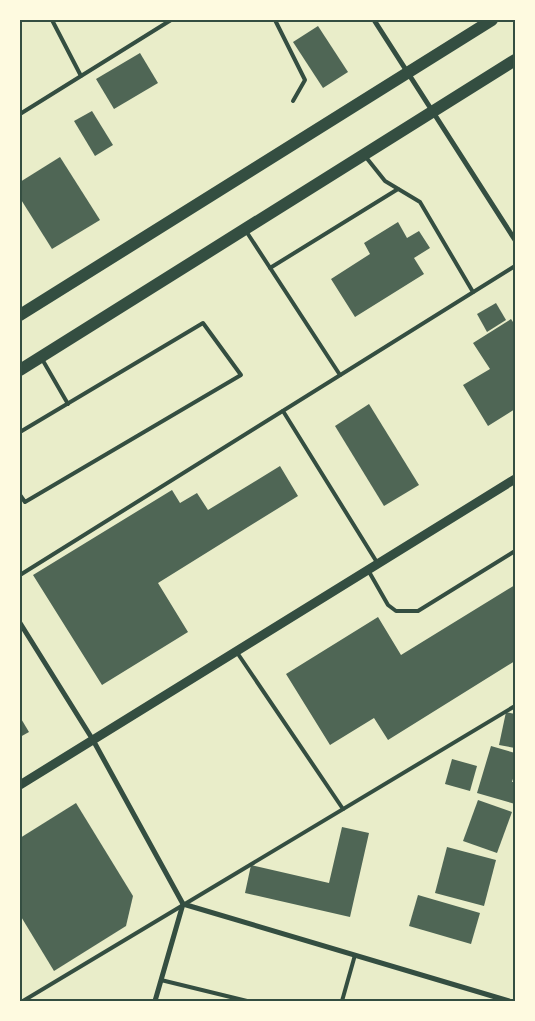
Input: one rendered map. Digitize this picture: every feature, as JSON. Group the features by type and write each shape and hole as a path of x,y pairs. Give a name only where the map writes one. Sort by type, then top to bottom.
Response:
{"main road":[{"path":"20,315 492,20"},
{"path":"20,370 515,60"}],"street":[{"path":"374,20 515,240"},
{"path":"20,785 515,479"},
{"path":"20,623 93,740 183,904 509,1001"},
{"path":"155,1001 183,904"}],"lane":[{"path":"52,20 81,76"},
{"path":"20,114 170,20"},
{"path":"275,20 305,80 293,102"},
{"path":"364,154 385,181 420,202 473,292"},
{"path":"270,268 398,189"},
{"path":"245,229 340,375"},
{"path":"20,575 515,266"},
{"path":"20,432 204,324 240,375 25,502 20,495"},
{"path":"41,357 68,404"},
{"path":"283,410 378,564"},
{"path":"368,570 388,605 396,610 418,610 515,551"},
{"path":"236,651 343,809"},
{"path":"23,1001 515,706"},
{"path":"342,1001 355,955"},
{"path":"161,980 247,1001"}],"building":[{"path":"318,26 348,72 323,88 293,42"},
{"path":"140,53 158,83 114,109 96,79"},
{"path":"92,111 113,145 95,156 74,121"},
{"path":"60,157 100,220 52,249 20,198 20,182"},
{"path":"398,222 407,238 419,231 430,248 414,258 424,274 355,317 331,279 370,254 364,243"},
{"path":"496,303 506,320 487,332 477,314"},
{"path":"511,319 515,325 515,409 488,426 463,385 490,369 473,343"},
{"path":"369,404 419,485 384,506 335,426"},
{"path":"280,466 298,496 158,583 188,632 102,685 33,575 172,490 180,503 197,493 208,510"},
{"path":"515,585 515,661 388,740 374,718 330,745 286,674 378,617 401,655"},
{"path":"506,712 515,714 515,748 499,745"},
{"path":"20,717 29,732 20,737"},
{"path":"491,746 515,753 515,772 512,782 515,782 515,804 477,793"},
{"path":"452,759 477,766 470,791 445,784"},
{"path":"478,800 512,812 497,853 463,841"},
{"path":"76,803 133,896 126,926 54,971 20,915 20,838"},
{"path":"342,827 369,833 350,917 245,893 251,865 329,883"},
{"path":"447,847 496,860 484,906 435,893"},
{"path":"418,895 480,913 471,944 409,926"}]}
